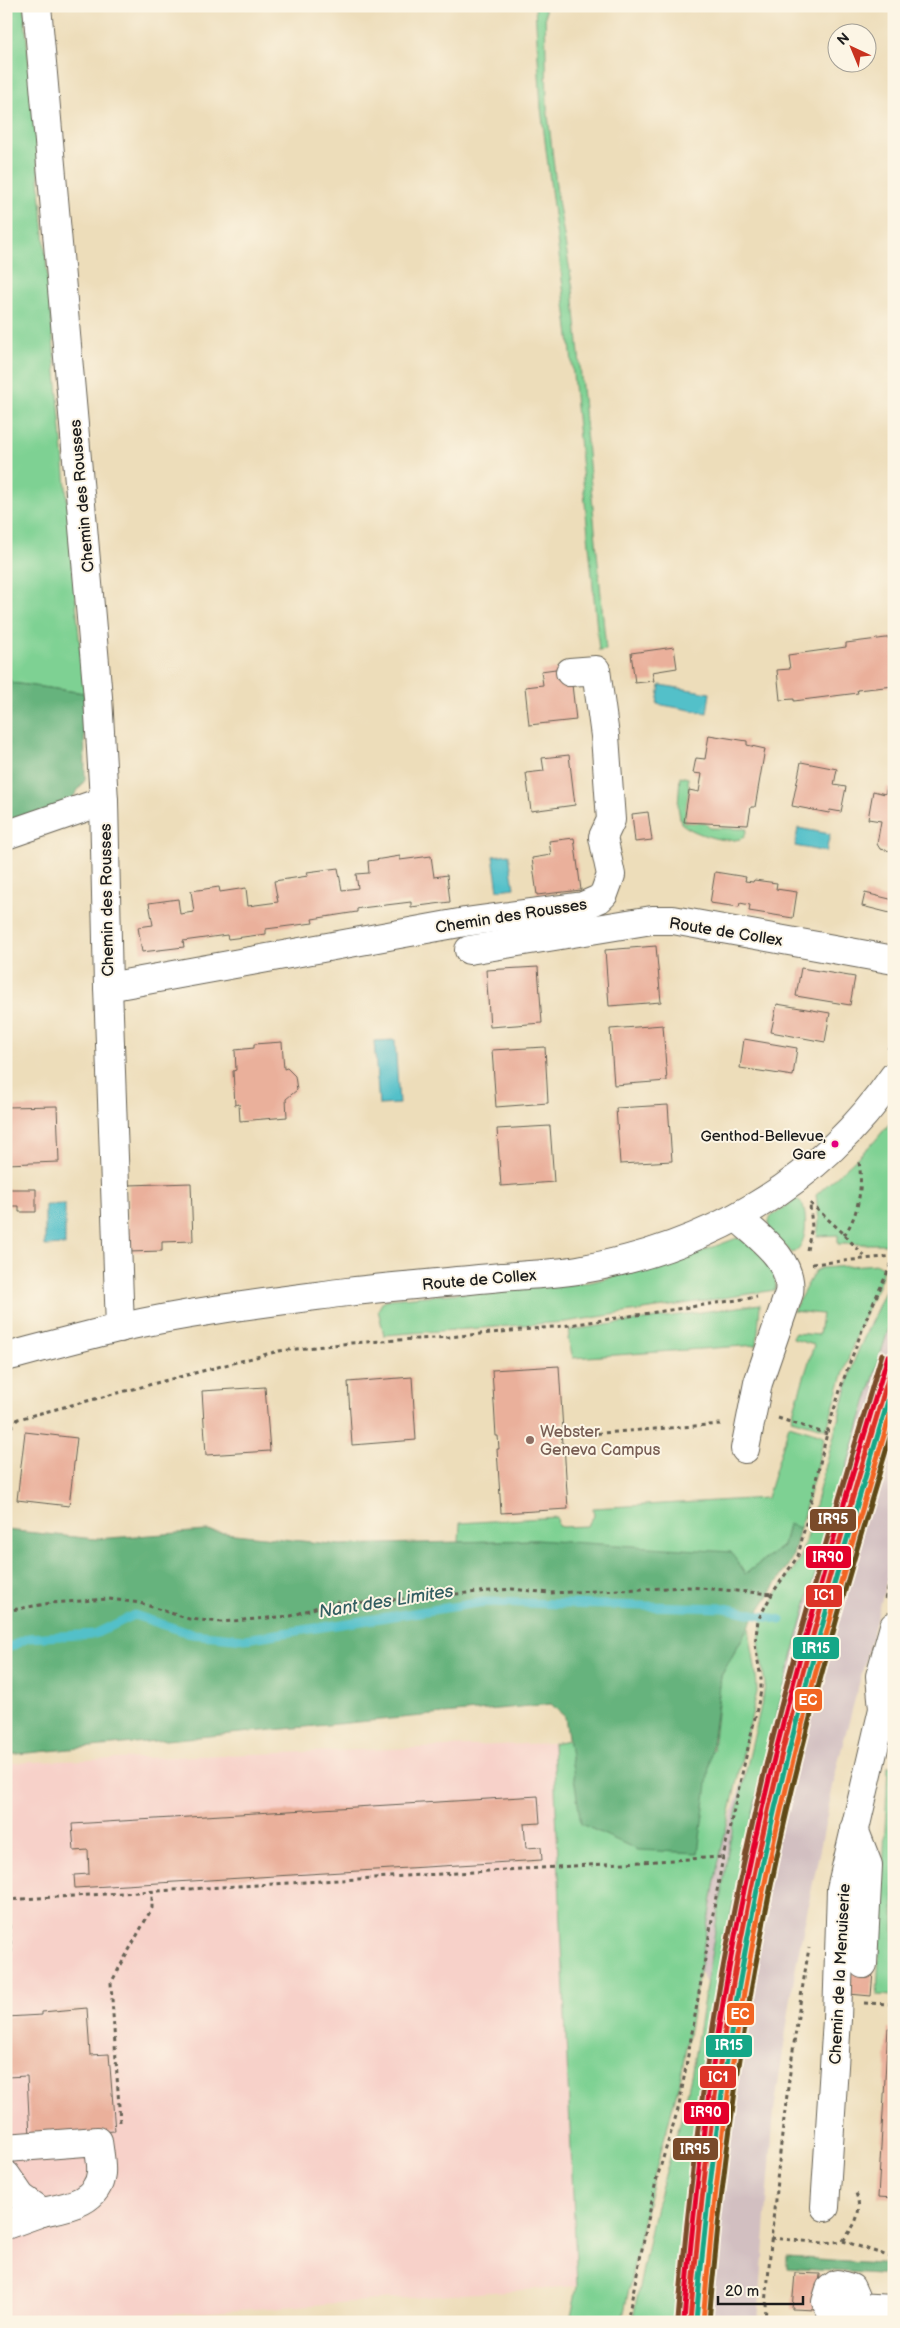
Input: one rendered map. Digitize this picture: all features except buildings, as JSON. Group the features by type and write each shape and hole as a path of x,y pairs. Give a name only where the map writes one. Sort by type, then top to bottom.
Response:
{"street":[{"name":"Chemin des Rousses","path":"37,6 86,558 104,801 108,987 120,1328"},
{"name":"Chemin des Rousses","path":"108,987 465,922 593,903 604,894 610,876 604,837 611,820 605,736 596,670 570,672"},
{"path":"6,836 104,801"},
{"name":"Route de Collex","path":"469,950 652,920 673,920 894,960"},
{"name":"Route de Collex","path":"6,1357 120,1328 283,1300 387,1287 575,1270 613,1263 665,1249 710,1232 772,1195 818,1160 856,1123 894,1076"},
{"path":"738,1217 784,1264 790,1280 789,1293 758,1383 745,1449"},
{"name":"Chemin de la Menuiserie","path":"825,2208 837,2019 841,1889 883,1709 880,1676 894,1626"},
{"path":"854,1829 868,1865 863,1964"},
{"path":"6,2148 98,2141 101,2173 94,2190 81,2202 42,2212 6,2225"},
{"path":"6,2175 21,2198 42,2212"},
{"path":"854,2307 894,2309"}],"path":[{"path":"844,1235 857,1207 861,1176 858,1157"},
{"path":"805,1256 812,1227 809,1194"},
{"path":"810,1203 868,1260"},
{"path":"810,1264 894,1257"},
{"path":"627,2322 656,2181 679,2106 723,1857 760,1691 761,1678 755,1645 758,1622 762,1609 798,1556 827,1434 853,1351 894,1257"},
{"path":"6,1433 18,1419 279,1351 351,1343 449,1337 564,1326 789,1293"},
{"path":"590,1434 751,1422"},
{"path":"790,1422 827,1434"},
{"path":"6,1611 50,1602 110,1600 140,1603 189,1619 221,1622 284,1617 333,1602 356,1603 512,1588 550,1592 689,1587 772,1594"},
{"path":"6,1976 11,1952 7,1900 723,1857"},
{"path":"98,2141 121,2138 111,1983 152,1908 152,1891"},
{"path":"764,2322 771,2238 800,1999 810,1943"},
{"path":"866,2003 894,2004"},
{"path":"771,2238 824,2243 842,2241 894,2258"}],"shaded area":[{"path":"894,1271 894,1554 838,1762 796,1965 774,2111 758,2322 641,2322 690,2114 708,1987 688,1949 761,1722 846,1386 866,1331"},
{"path":"553,1743 577,2286 71,2322 6,2322 6,1763"}],"green space":[{"path":"6,6 24,6 84,693 12,683 6,674"},
{"path":"535,6 545,6 547,106 557,194 573,289 606,650 599,651 571,353 541,108"},
{"path":"6,674 12,683 84,693 85,780 69,803 6,825"},
{"path":"680,776 688,778 689,790 684,822 705,823 710,828 747,829 744,837 730,840 712,838 694,831 681,823 678,807"},
{"path":"894,1118 894,1244 838,1244 838,1235 817,1236 819,1220 816,1195 874,1142"},
{"path":"797,1199 803,1205 805,1232 801,1245 792,1253 769,1230 769,1224 770,1218 773,1215"},
{"path":"737,1238 751,1246 765,1259 774,1274 775,1290 565,1322 384,1335 378,1310 382,1303 390,1299 591,1282 674,1262"},
{"path":"878,1264 882,1267 880,1280 863,1317 827,1429 791,1419 814,1345 793,1339 794,1333 819,1335 822,1314 793,1311 815,1271 821,1268"},
{"path":"894,1271 894,1310 784,1686 747,1838 731,1914 712,2019 696,2125 677,2322 632,2322 655,2210 683,2112 692,2071 730,1840 763,1697 765,1685 759,1642 762,1622 777,1592 800,1560 855,1358"},
{"path":"760,1304 757,1345 573,1358 568,1339 570,1330"},
{"path":"789,1425 822,1435 824,1439 800,1528 788,1525 783,1546 745,1574 536,1540 459,1542 460,1523 557,1517 558,1526 587,1526 594,1516 593,1508 767,1498"},
{"path":"788,1524 800,1528 792,1559 749,1626 721,1676 698,1853 638,1850 581,1824 565,1717 551,1704 6,1755 6,1530 95,1539 206,1531 340,1545 536,1540 731,1552 745,1574 783,1546"},
{"path":"749,1626 757,1692 717,1869 681,2076 646,2207 622,2322 570,2322 577,2286 553,1743 569,1740 582,1824 713,1750 721,1676"},
{"path":"888,1766 894,1766 894,1996 877,1995"},
{"path":"787,2257 894,2264 894,2275 787,2268"}],"water":[{"path":"660,685 710,693 707,713 657,704"},
{"path":"798,828 830,834 826,852 795,846"},
{"path":"509,854 514,888 498,890 493,856"},
{"path":"395,1040 399,1104 379,1105 374,1041"},
{"path":"65,1204 65,1245 45,1246 45,1205"}],"waterway":[{"name":"Nant des Limites","path":"6,1649 28,1638 95,1634 134,1615 192,1634 245,1639 484,1602 725,1608 781,1620"}],"transit line":[{"name":"IR95","path":"678,2321 683,2260 705,2079 736,1899 763,1778 794,1656 882,1354"},
{"name":"IR90","path":"684,2321 689,2261 711,2080 742,1900 769,1779 800,1657 888,1356"},
{"name":"IC1","path":"690,2322 695,2261 717,2080 748,1901 775,1781 806,1660 894,1359"},
{"name":"IR15","path":"696,2322 715,2141 754,1902 810,1669 894,1381"},
{"name":"EC","path":"703,2322 714,2202 730,2082 760,1904 814,1678 894,1402"},
{"path":"709,2322 714,2262 736,2083 745,2024 779,1847 818,1688 894,1424"}],"place":[{"name":"Genthod-Bellevue, Gare","path":"835,1144"},
{"name":"Webster Geneva Campus","path":"530,1440"}]}
